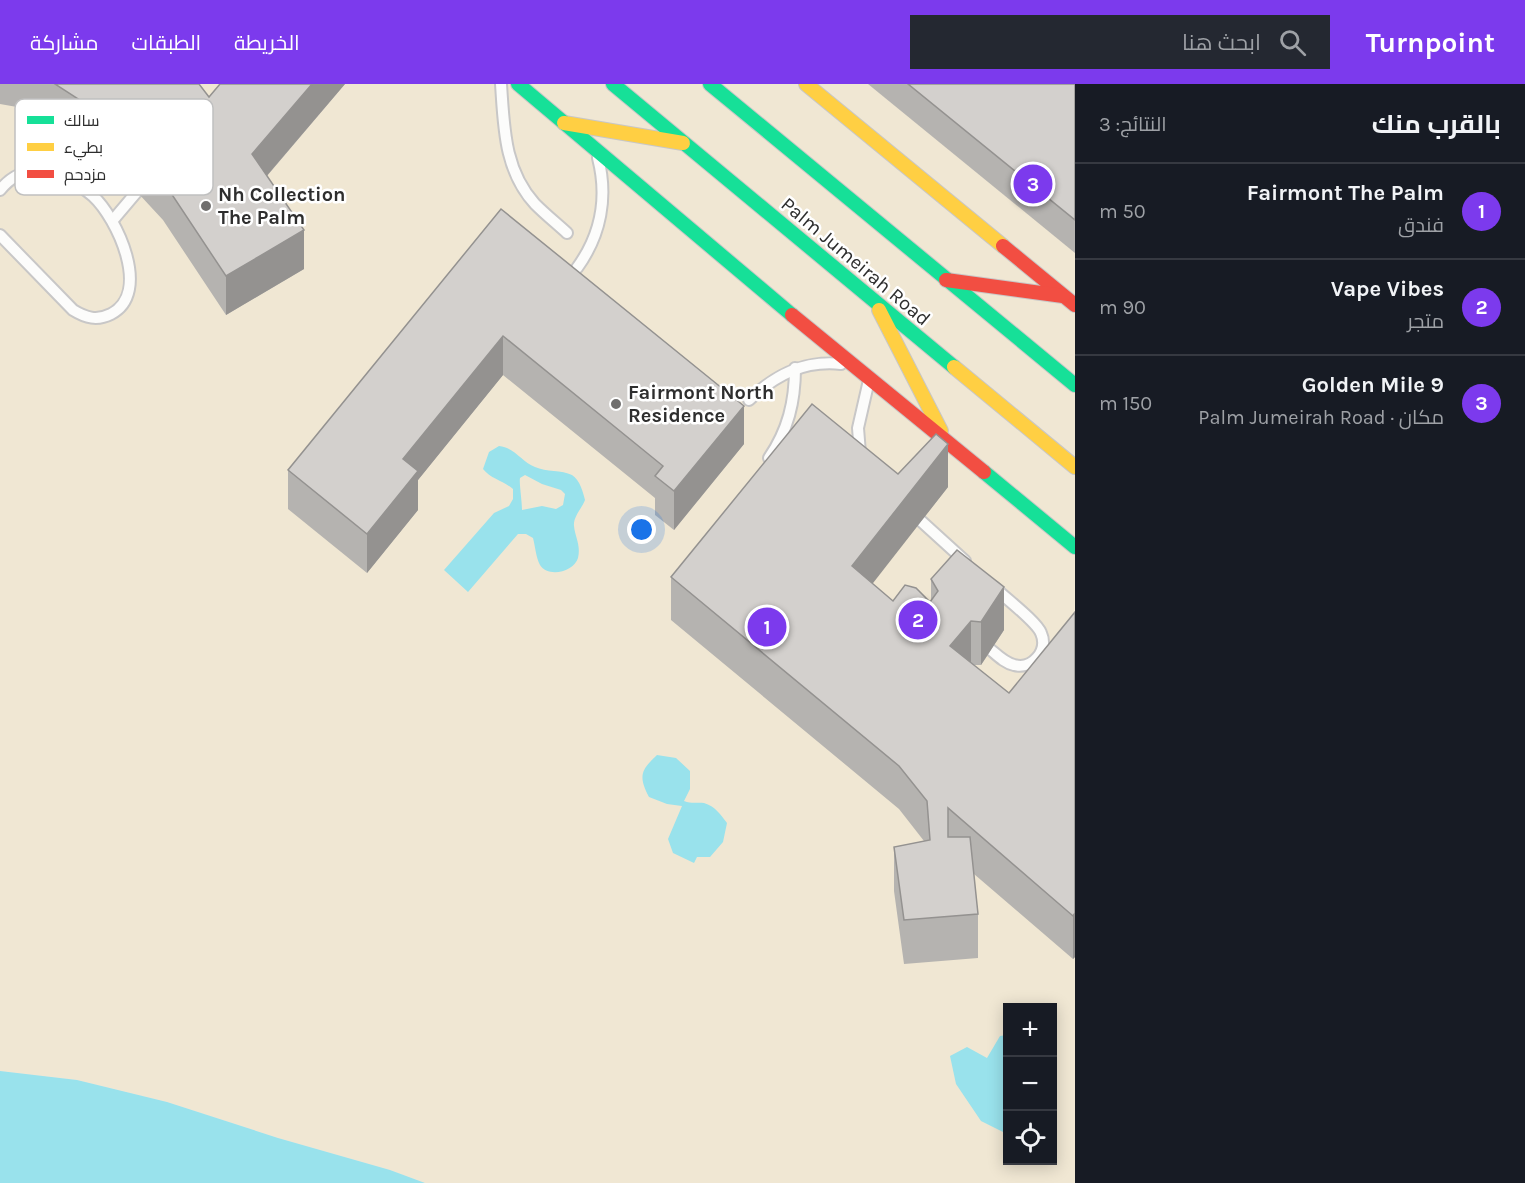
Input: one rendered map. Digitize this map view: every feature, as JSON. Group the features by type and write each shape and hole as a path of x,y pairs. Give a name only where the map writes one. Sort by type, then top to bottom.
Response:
{"main road":[{"path":"518,84 851,365 1075,547"},
{"name":"Palm Jumeirah Road","path":"613,84 1075,467"},
{"path":"711,84 1075,385"},
{"path":"806,84 1070,301"},
{"path":"747,95 762,126"},
{"path":"563,122 686,143"},
{"path":"945,279 1070,301"},
{"path":"874,301 946,440"}],"lane":[{"path":"501,84 507,149 513,169 535,204 567,233"},
{"path":"577,268 588,254 596,237 600,220 603,186 596,152"},
{"path":"0,190 15,177"},
{"path":"0,235 73,310 82,316 106,317 124,302 129,291 125,249 113,220 93,195"},
{"path":"113,220 135,195"},
{"path":"749,400 778,376 795,368 832,363 851,365"},
{"path":"759,471 778,446 786,428 795,389 795,368"},
{"path":"864,464 860,452 858,428 870,380"},
{"path":"921,521 1035,625 1041,634 1043,644 1040,654 1033,662 1023,666 1012,665 991,650"}],"sand":[{"path":"0,84 1075,84 1075,1183 425,1183 390,1170 278,1138 167,1102 77,1080 0,1071"}],"water":[{"path":"499,446 504,447 535,467 568,473 575,477 581,486 585,500 574,523 579,553 572,567 560,572 544,569 540,565 533,538 526,534 518,534 468,592 444,570 494,513 509,506 513,499 513,489 483,469 489,452","holes":["525,475 561,490 565,494 563,505 556,509 542,506 522,510 520,478"]},
{"path":"657,755 676,758 690,771 690,789 684,801 708,804 727,823 723,842 710,857 697,857 694,863 673,853 668,839 682,806 667,804 649,797 642,778 647,765"},
{"path":"1000,1036 1003,1036 1003,1132 981,1121 956,1084 950,1056 967,1047 987,1058"},
{"path":"0,1071 77,1080 167,1102 278,1138 390,1170 425,1183 0,1183"}],"building":[{"path":"55,84 199,84 209,97 220,84 312,84 252,154 304,230 226,276 172,195 213,195 213,99 78,99"},
{"path":"908,84 1075,84 1075,220"},
{"name":"Fairmont North Residence","path":"501,209 744,406 674,491 655,476 663,466 503,336 403,459 418,471 367,534 288,470"},
{"path":"812,404 898,474 936,434 948,444 852,566 893,601 905,585 916,588 930,602 938,591 931,579 957,550 1004,587 981,622 971,621 950,646 1009,693 1075,612 1075,913 1073,916 948,808 948,837 970,837 978,914 904,920 894,847 930,840 927,801 899,766 671,577"}],"traffic: fast":[{"path":"518,84 792,315"},
{"path":"613,84 954,367"},
{"path":"710,84 1075,385"},
{"path":"984,472 1075,547"}],"traffic: slow":[{"path":"806,84 1003,246"},
{"path":"564,123 683,143"},
{"path":"879,310 941,431"},
{"path":"954,367 1075,467"}],"traffic: jam":[{"path":"1003,246 1075,305"},
{"path":"946,280 1063,296"},
{"path":"792,315 984,472"}],"place":[{"name":"Golden Mile 9","path":"1033,184"},
{"name":"Nh Collection The Palm","path":"206,206"},
{"name":"Fairmont North Residence","path":"616,404"},
{"name":"Vape Vibes","path":"918,620"},
{"name":"Fairmont The Palm","path":"767,627"}]}
